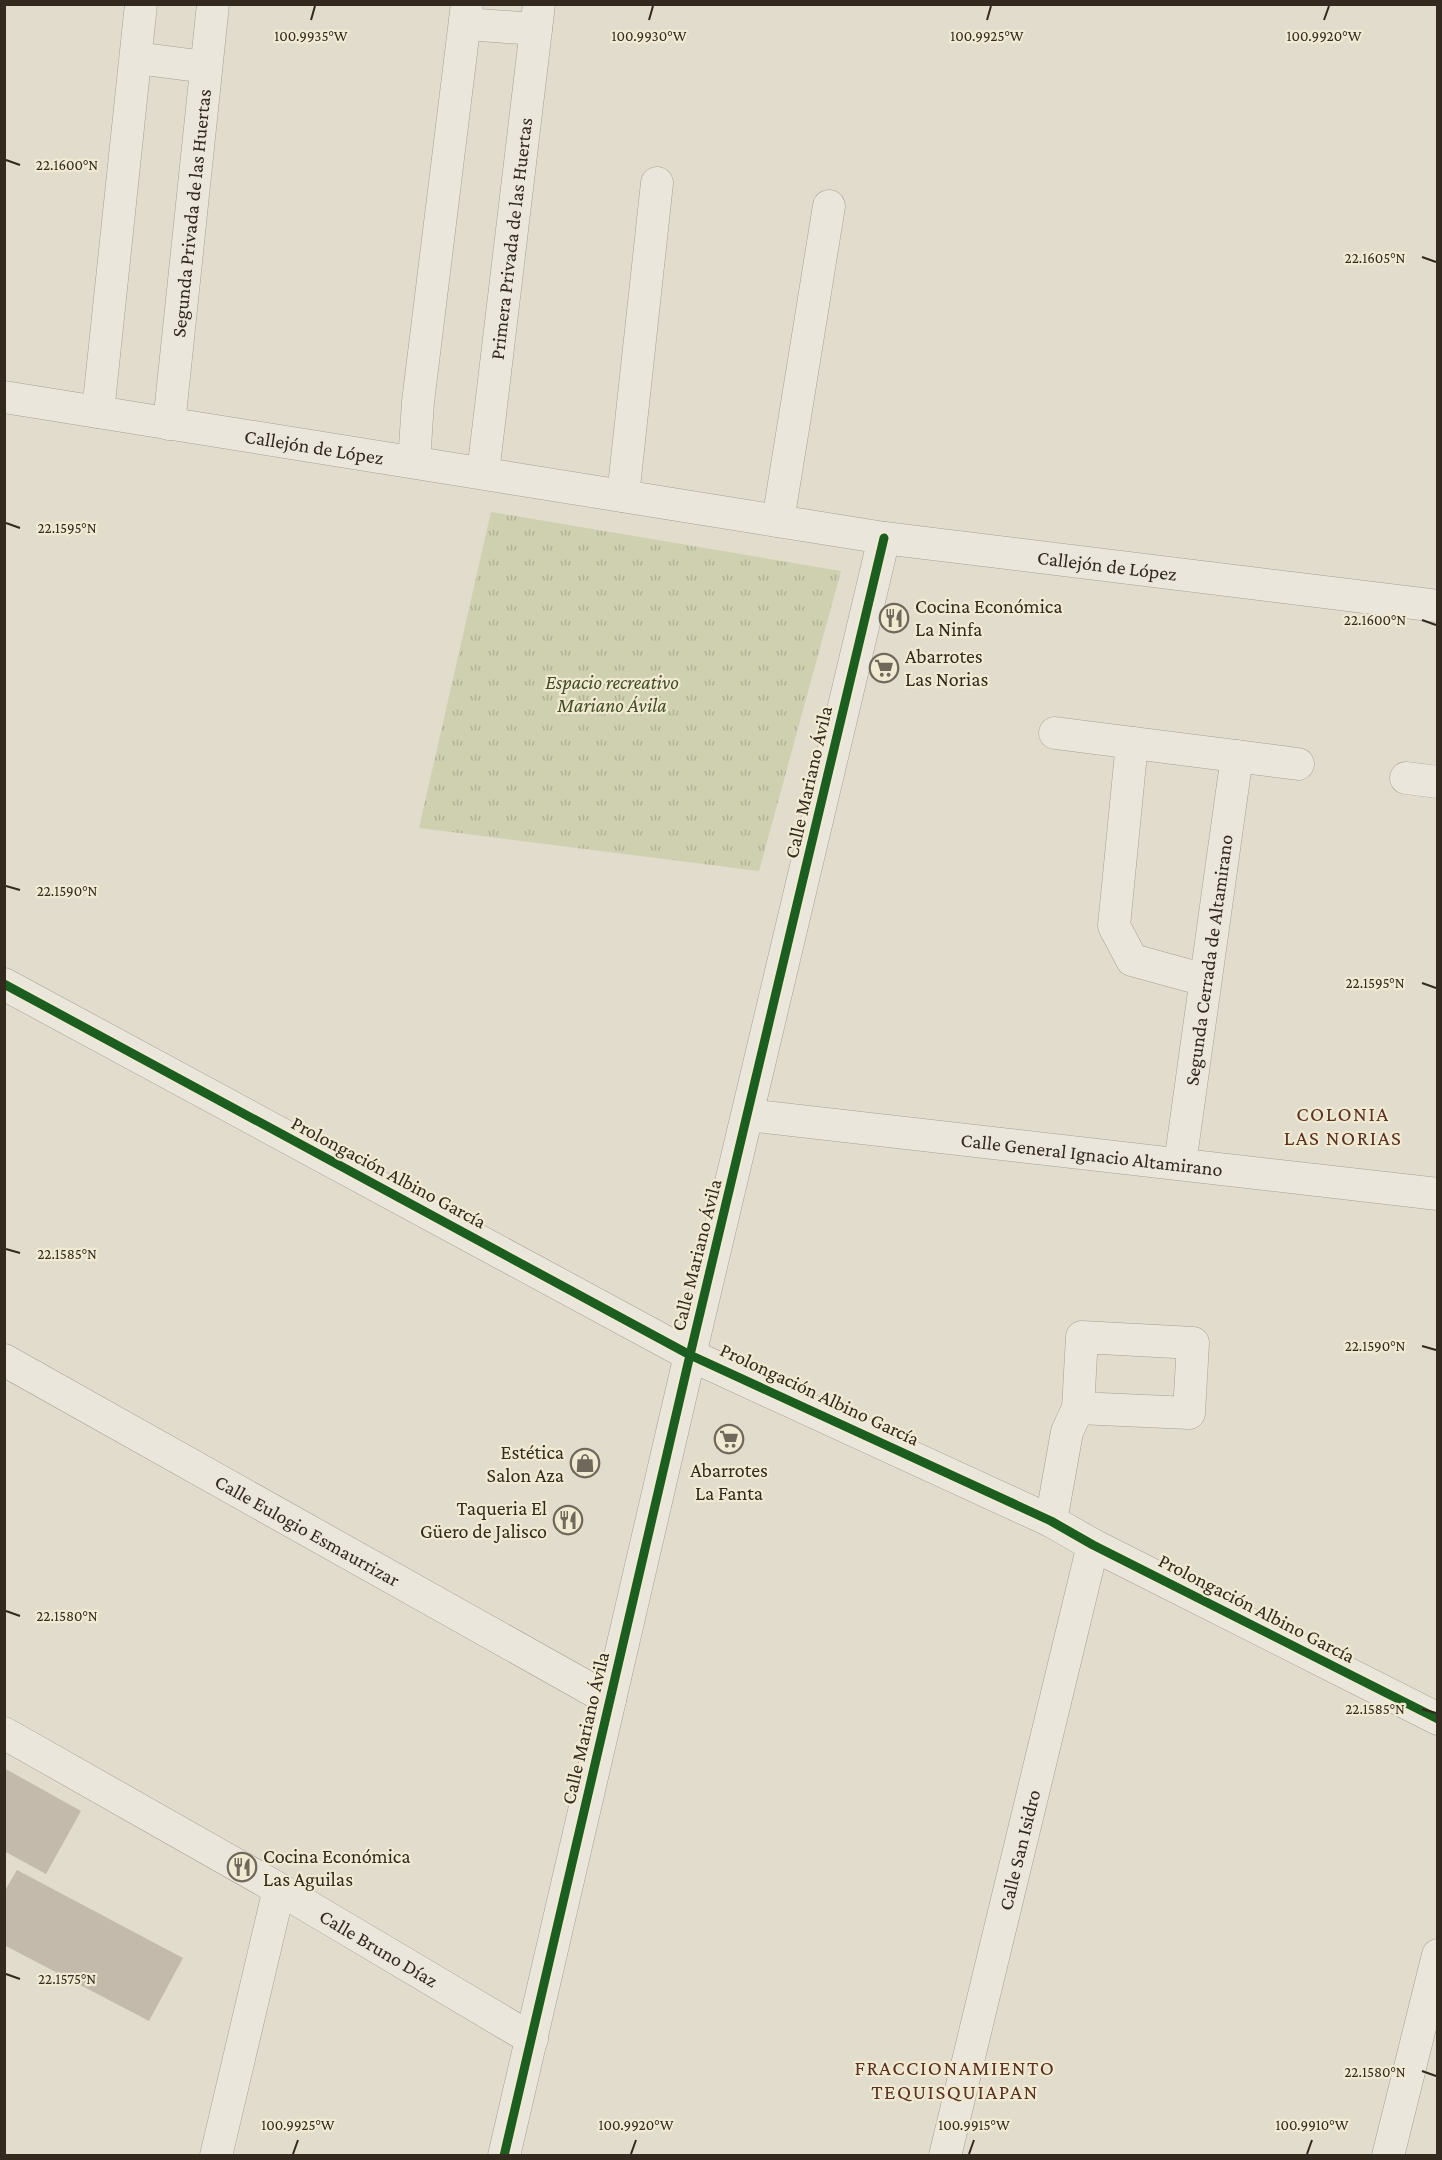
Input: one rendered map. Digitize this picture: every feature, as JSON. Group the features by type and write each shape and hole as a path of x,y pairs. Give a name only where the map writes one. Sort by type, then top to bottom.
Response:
{"street":[{"path":"98,412 141,4"},
{"name":"Segunda Privada de las Huertas","path":"169,424 213,4"},
{"path":"414,462 418,402 466,14 538,17"},
{"name":"Primera Privada de las Huertas","path":"483,473 538,17"},
{"path":"135,58 206,67"},
{"path":"623,496 657,183"},
{"path":"778,521 829,206"},
{"name":"Callejón de López","path":"4,397 884,538 1437,606"},
{"name":"Calle Mariano Ávila","path":"504,2156 690,1355 884,538"},
{"path":"1055,733 1298,764"},
{"path":"1132,743 1114,926 1132,960 1205,980"},
{"name":"Segunda Cerrada de Altamirano","path":"1180,1164 1237,756"},
{"path":"1406,778 1437,782"},
{"name":"Prolongación Albino García","path":"4,984 690,1355 1051,1521 1093,1545 1437,1719"},
{"name":"Calle General Ignacio Altamirano","path":"748,1115 1437,1194"},
{"name":"Calle Eulogio Esmaurrizar","path":"4,1360 610,1700"},
{"path":"1051,1521 1067,1432 1078,1408"},
{"name":"Calle San Isidro","path":"945,2156 1093,1545"},
{"name":"Calle Bruno Díaz","path":"4,1733 279,1889 532,2039"},
{"path":"216,2156 279,1889"},
{"path":"1388,2156 1437,1955"}],"green space":[{"name":"Espacio recreativo Mariano Ávila","path":"491,512 841,571 759,871 419,828"}],"building":[{"path":"4,1768 81,1811 46,1874 4,1851"},
{"path":"17,1870 183,1958 149,2021 4,1945 4,1892"}],"cycle path":[{"path":"504,2156 690,1355 884,538"},
{"path":"4,984 690,1355 1051,1521 1093,1545 1438,1719"}],"place":[{"name":"Cocina Económica La Ninfa","path":"894,618"},
{"name":"Abarrotes Las Norias","path":"884,668"},
{"name":"Abarrotes La Fanta","path":"729,1439"},
{"name":"Estética Salon Aza","path":"585,1463"},
{"name":"Taqueria El Güero de Jalisco","path":"568,1520"},
{"name":"Cocina Económica Las Aguilas","path":"242,1867"}],"district":[{"name":"COLONIA LAS NORIAS","path":"1343,1126"},
{"name":"FRACCIONAMIENTO TEQUISQUIAPAN","path":"955,2080"}]}
